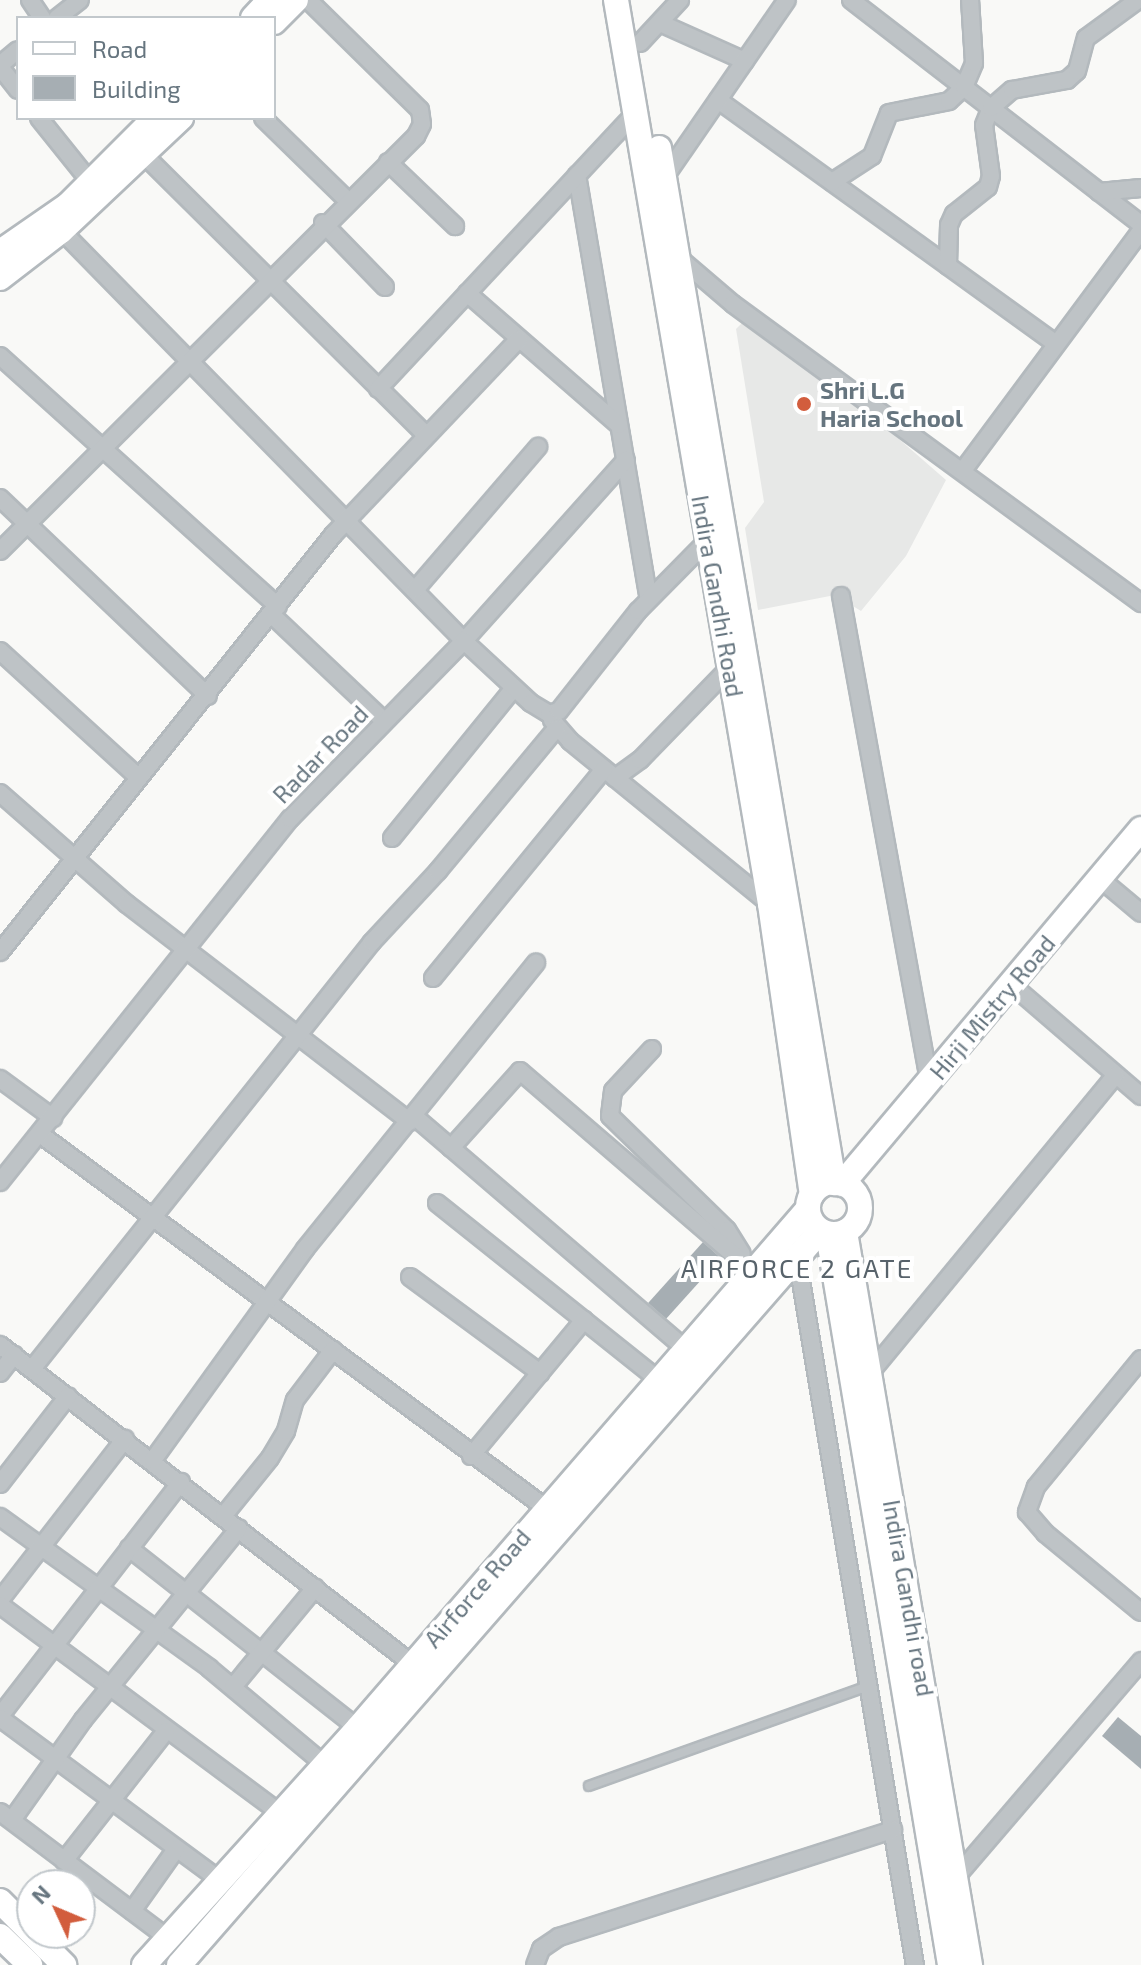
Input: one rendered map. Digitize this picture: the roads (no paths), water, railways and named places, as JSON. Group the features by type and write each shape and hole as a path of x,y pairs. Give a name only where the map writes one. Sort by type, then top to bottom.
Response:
{"main road":[{"path":"255,16 270,0"},
{"path":"276,20 296,0"},
{"name":"Indira Gandhi Road","path":"616,0 633,50 831,1207"},
{"name":"Indira Gandhi Road","path":"632,0 636,112 657,187"},
{"path":"96,189 153,120"},
{"path":"0,278 96,189 145,156 179,120"},
{"path":"0,252 55,224"},
{"name":"Indira Gandhi Road","path":"669,259 709,539 770,904 831,1207"},
{"name":"Hirji Mistry Road","path":"831,1207 929,1081 1017,990 1141,829"},
{"name":"Hirji Mistry Road","path":"831,1207 1141,850"},
{"name":"Airforce Road","path":"179,1965 797,1257 831,1207"},
{"name":"Airforce Road","path":"144,1965 358,1728 411,1663 754,1272 831,1207"},
{"name":"Indira Gandhi road","path":"831,1207 870,1373 970,1965"},
{"name":"Indira Gandhi road","path":"831,1207 950,1965"},
{"path":"0,1901 64,1965"},
{"path":"0,1936 30,1965"}],"street":[{"path":"60,16 80,0"},
{"path":"0,551 106,447 323,223 416,136 422,124 420,110 308,0"},
{"path":"633,50 680,0"},
{"path":"657,187 787,0"},
{"path":"851,0 1141,224"},
{"path":"832,182 872,156 889,113 949,101 964,87 974,63 970,0"},
{"path":"948,266 949,225 954,214 988,187 991,176 984,125 991,108 1012,90 1067,80 1077,71 1086,38 1094,28 1133,6"},
{"path":"660,23 745,61"},
{"path":"16,52 0,66 16,87"},
{"path":"718,100 1056,344"},
{"path":"378,389 636,112"},
{"path":"41,120 96,189"},
{"path":"265,120 347,200"},
{"path":"145,156 268,282 426,435"},
{"path":"388,162 455,226"},
{"path":"577,175 649,599"},
{"path":"1099,192 1141,188"},
{"path":"323,223 385,287"},
{"path":"55,224 513,689 609,774 770,904"},
{"path":"964,469 1141,231"},
{"path":"669,259 964,469 1141,603"},
{"path":"467,293 619,425"},
{"path":"3,942 208,696 347,519 519,339"},
{"path":"0,356 106,447 384,721"},
{"path":"415,590 538,447"},
{"name":"Radar Road","path":"0,1182 183,949 290,819 464,641 626,460"},
{"path":"0,498 208,696"},
{"path":"32,1369 372,942 448,860 552,721 649,599 709,539"},
{"path":"841,596 929,1081"},
{"path":"0,651 139,778"},
{"path":"433,978 609,774 640,760 730,667"},
{"path":"392,838 513,689"},
{"path":"0,793 183,949 451,1148 687,1350"},
{"path":"1110,887 1141,913"},
{"path":"153,1460 305,1249 413,1120 536,963"},
{"path":"1017,990 1141,1096"},
{"path":"652,1049 613,1091 610,1116 727,1230 754,1272"},
{"path":"451,1148 520,1071 754,1272"},
{"path":"870,1373 1116,1075"},
{"path":"0,1079 53,1118"},
{"path":"40,1134 471,1456 546,1508"},
{"path":"437,1203 660,1381"},
{"path":"797,1257 915,1965"},
{"path":"410,1277 540,1373"},
{"path":"471,1456 584,1320"},
{"path":"0,1345 153,1460 411,1663"},
{"path":"224,1515 270,1458 286,1431 295,1400 333,1350"},
{"path":"0,1373 14,1355"},
{"path":"1141,1359 1036,1487 1027,1512 1045,1533 1141,1612"},
{"path":"0,1484 68,1396"},
{"path":"125,1439 0,1603 166,1731 280,1813"},
{"path":"181,1482 0,1717 220,1880"},
{"path":"0,1517 156,1628 233,1687 324,1764"},
{"path":"168,1938 6,1816 239,1528"},
{"path":"129,1548 263,1649 358,1728"},
{"path":"233,1687 315,1588"},
{"path":"957,1876 1141,1661"},
{"path":"64,1861 166,1731"},
{"path":"535,1965 541,1949 559,1937 893,1830"},
{"path":"132,1911 176,1849"}],"lane":[{"path":"589,1786 869,1686"}],"place":[{"name":"Shri L.G Haria School","path":"804,404"}],"district":[{"name":"AIRFORCE 2 GATE","path":"797,1268"}]}
